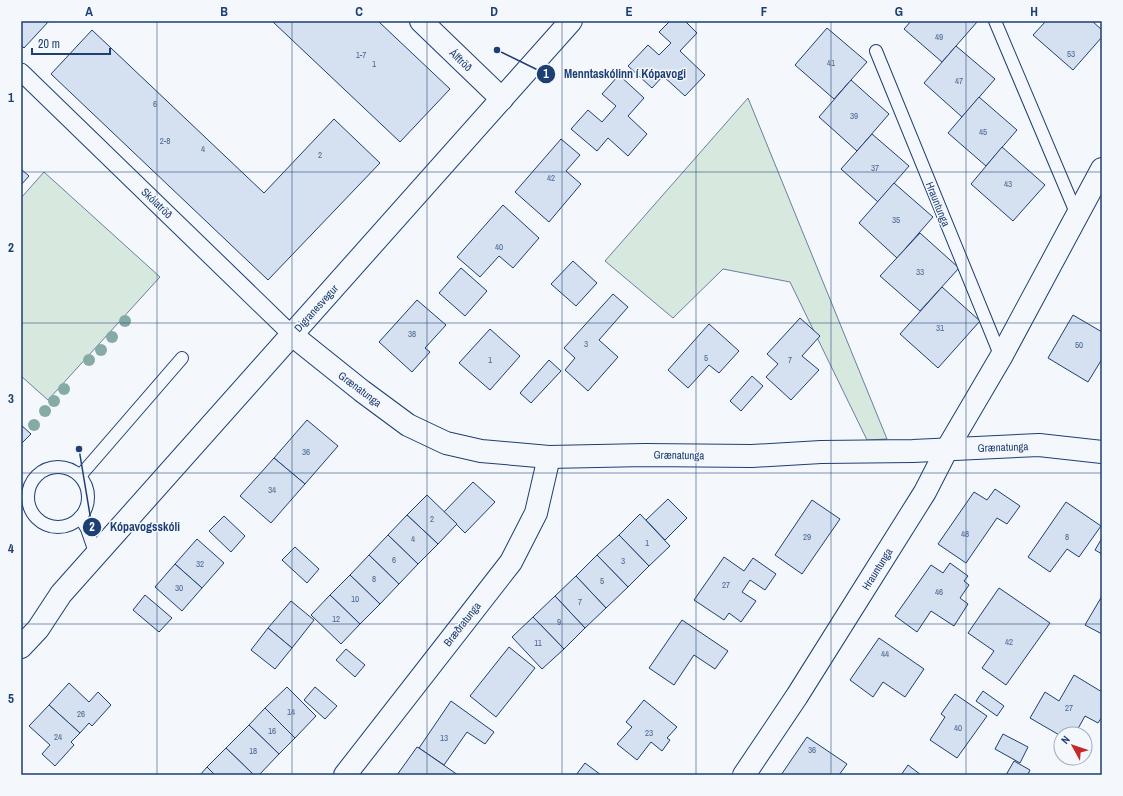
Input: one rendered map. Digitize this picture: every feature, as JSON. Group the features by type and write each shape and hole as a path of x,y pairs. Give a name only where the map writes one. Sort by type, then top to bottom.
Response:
{"street":[{"name":"Álftröð","path":"421,21 502,99"},
{"name":"Digranesvegur","path":"21,647 38,629 61,594 571,21"},
{"name":"Skólatröð","path":"21,72 292,335"},
{"name":"Hrauntunga","path":"744,775 797,696 926,492 947,450 1001,357 1102,169"},
{"name":"Grænatunga","path":"292,335 362,391 408,425 446,443 481,451 549,457 645,455 752,456 822,452 947,450 1039,445 1102,452"},
{"name":"Bræðratunga","path":"345,775 511,562 536,513 549,457"},
{"name":"Digranesvegur","path":"21,626 61,594"}],"lane":[{"path":"995,21 1077,215"},
{"name":"Hrauntunga","path":"876,51 1001,357"},
{"path":"80,476 182,358"},
{"path":"62,467 72,470 80,476 88,492 88,501 85,509 73,523 63,527 52,526 43,523 35,516 30,508 28,498 34,478 42,472 52,468 62,467"},
{"path":"80,516 88,529 96,555"}],"shaded area":[{"path":"748,98 887,439 867,440 790,282 723,269 673,318 605,261"},
{"path":"44,172 160,277 48,400 21,376 21,198"}],"building":[{"path":"21,21 49,21 24,48 21,45"},
{"path":"272,21 378,21 450,89 400,142"},
{"path":"670,21 685,21 697,33 680,51 705,75 685,96 663,76 652,88 628,66 648,45 659,55 671,43 659,32"},
{"path":"911,21 977,22 942,62 904,29"},
{"path":"1046,21 1092,21 1102,30 1102,37 1073,70 1033,35"},
{"path":"827,28 867,62 834,99 795,65"},
{"path":"92,30 264,193 334,119 380,163 268,280 51,74"},
{"path":"956,46 995,79 962,117 924,83"},
{"path":"619,75 644,98 628,116 647,134 628,156 608,138 597,151 571,129 588,110 602,122 616,106 602,94"},
{"path":"851,80 889,114 857,151 819,117"},
{"path":"979,97 1017,130 986,166 948,133"},
{"path":"872,134 909,166 878,202 841,169"},
{"path":"561,139 580,155 566,171 581,184 549,222 515,192"},
{"path":"1002,147 1045,185 1013,221 971,184"},
{"path":"21,169 29,176 21,185"},
{"path":"894,183 933,217 897,258 859,223"},
{"path":"503,205 539,238 513,268 499,256 480,277 457,257"},
{"path":"920,233 959,268 920,311 880,276"},
{"path":"573,261 597,283 576,306 551,284"},
{"path":"461,268 487,291 465,316 439,293"},
{"path":"942,287 980,321 938,368 900,334"},
{"path":"613,294 628,307 599,340 618,357 588,391 565,370 575,358 564,348"},
{"path":"417,300 446,325 425,348 430,352 412,372 379,342"},
{"path":"1073,315 1102,332 1102,359 1088,382 1048,358"},
{"path":"800,318 820,336 802,356 819,370 791,400 766,377 778,364 767,354"},
{"path":"709,324 739,351 719,373 709,365 688,388 668,370"},
{"path":"490,329 520,356 490,390 459,363"},
{"path":"549,360 561,371 531,403 520,393"},
{"path":"752,376 763,386 741,411 730,401"},
{"path":"307,420 338,446 305,484 274,458"},
{"path":"21,425 31,434 21,444"},
{"path":"274,458 305,484 271,523 240,496"},
{"path":"473,482 495,502 465,533 444,512"},
{"path":"995,489 1020,506 1007,524 997,518 966,563 938,544 974,492 987,500"},
{"path":"427,495 457,524 438,544 407,515"},
{"path":"668,499 687,518 665,540 646,520"},
{"path":"812,500 840,519 802,574 775,555"},
{"path":"1066,502 1101,526 1079,557 1067,549 1050,572 1028,557"},
{"path":"640,514 670,546 649,566 619,535"},
{"path":"407,515 438,544 418,564 388,535"},
{"path":"224,516 245,536 231,552 209,531"},
{"path":"388,535 418,564 399,584 369,555"},
{"path":"619,535 649,566 628,587 597,555"},
{"path":"1102,538 1102,554 1095,550"},
{"path":"197,539 224,563 202,588 175,564"},
{"path":"295,547 319,569 307,583 282,560"},
{"path":"369,555 399,584 380,604 350,575"},
{"path":"597,555 628,587 606,608 576,576"},
{"path":"724,557 744,571 753,558 776,574 765,590 750,580 742,592 756,601 741,622 729,613 724,620 694,600"},
{"path":"950,563 968,576 964,581 969,585 960,598 968,604 954,626 931,611 917,632 895,616 931,565 943,573"},
{"path":"175,564 202,588 182,611 155,587"},
{"path":"350,575 380,604 360,624 330,595"},
{"path":"576,576 606,608 585,628 555,596"},
{"path":"999,588 1050,623 1006,685 982,668 994,651 968,633"},
{"path":"145,595 172,618 159,632 133,610"},
{"path":"330,595 360,624 341,644 311,615"},
{"path":"555,596 585,628 564,649 533,617"},
{"path":"1102,596 1102,634 1085,625"},
{"path":"291,601 314,620 292,648 268,628"},
{"path":"533,617 564,649 542,669 512,637"},
{"path":"682,620 728,651 715,669 694,655 674,685 649,668"},
{"path":"268,628 292,648 275,669 251,650"},
{"path":"879,638 924,669 905,697 883,682 873,697 850,680"},
{"path":"509,647 535,668 496,717 470,696"},
{"path":"346,649 365,665 355,677 336,660"},
{"path":"1074,675 1102,692 1102,717 1098,723 1085,716 1079,726 1053,726 1053,731 1030,718 1045,692 1059,701"},
{"path":"69,683 89,702 98,692 111,705 92,726 89,723 80,733 49,705"},
{"path":"287,687 316,716 295,738 265,708"},
{"path":"315,687 337,706 325,719 304,700"},
{"path":"983,691 1004,706 997,716 976,701"},
{"path":"955,694 987,716 957,758 930,740 945,717 941,714"},
{"path":"644,700 677,727 667,738 670,740 662,751 651,742 637,760 617,744 632,727 626,722"},
{"path":"451,701 494,732 485,744 467,732 444,765 419,748"},
{"path":"49,705 80,733 71,742 74,745 55,766 42,754 50,745 29,726"},
{"path":"265,708 295,738 279,754 249,725"},
{"path":"249,725 279,754 259,775 254,775 226,748"},
{"path":"1003,734 1028,747 1020,763 995,749"},
{"path":"807,737 847,764 839,775 781,775"},
{"path":"417,747 419,748 458,775 397,775"},
{"path":"226,748 254,775 215,775 207,767"},
{"path":"1014,761 1030,770 1029,775 1006,775"},
{"path":"585,763 601,775 576,775"},
{"path":"908,765 921,775 901,775"},
{"path":"207,767 215,775 200,775"}],"place":[{"name":"Menntaskólinn í Kópavogi","path":"497,50"},
{"name":"Kópavogsskóli","path":"79,449"}]}
